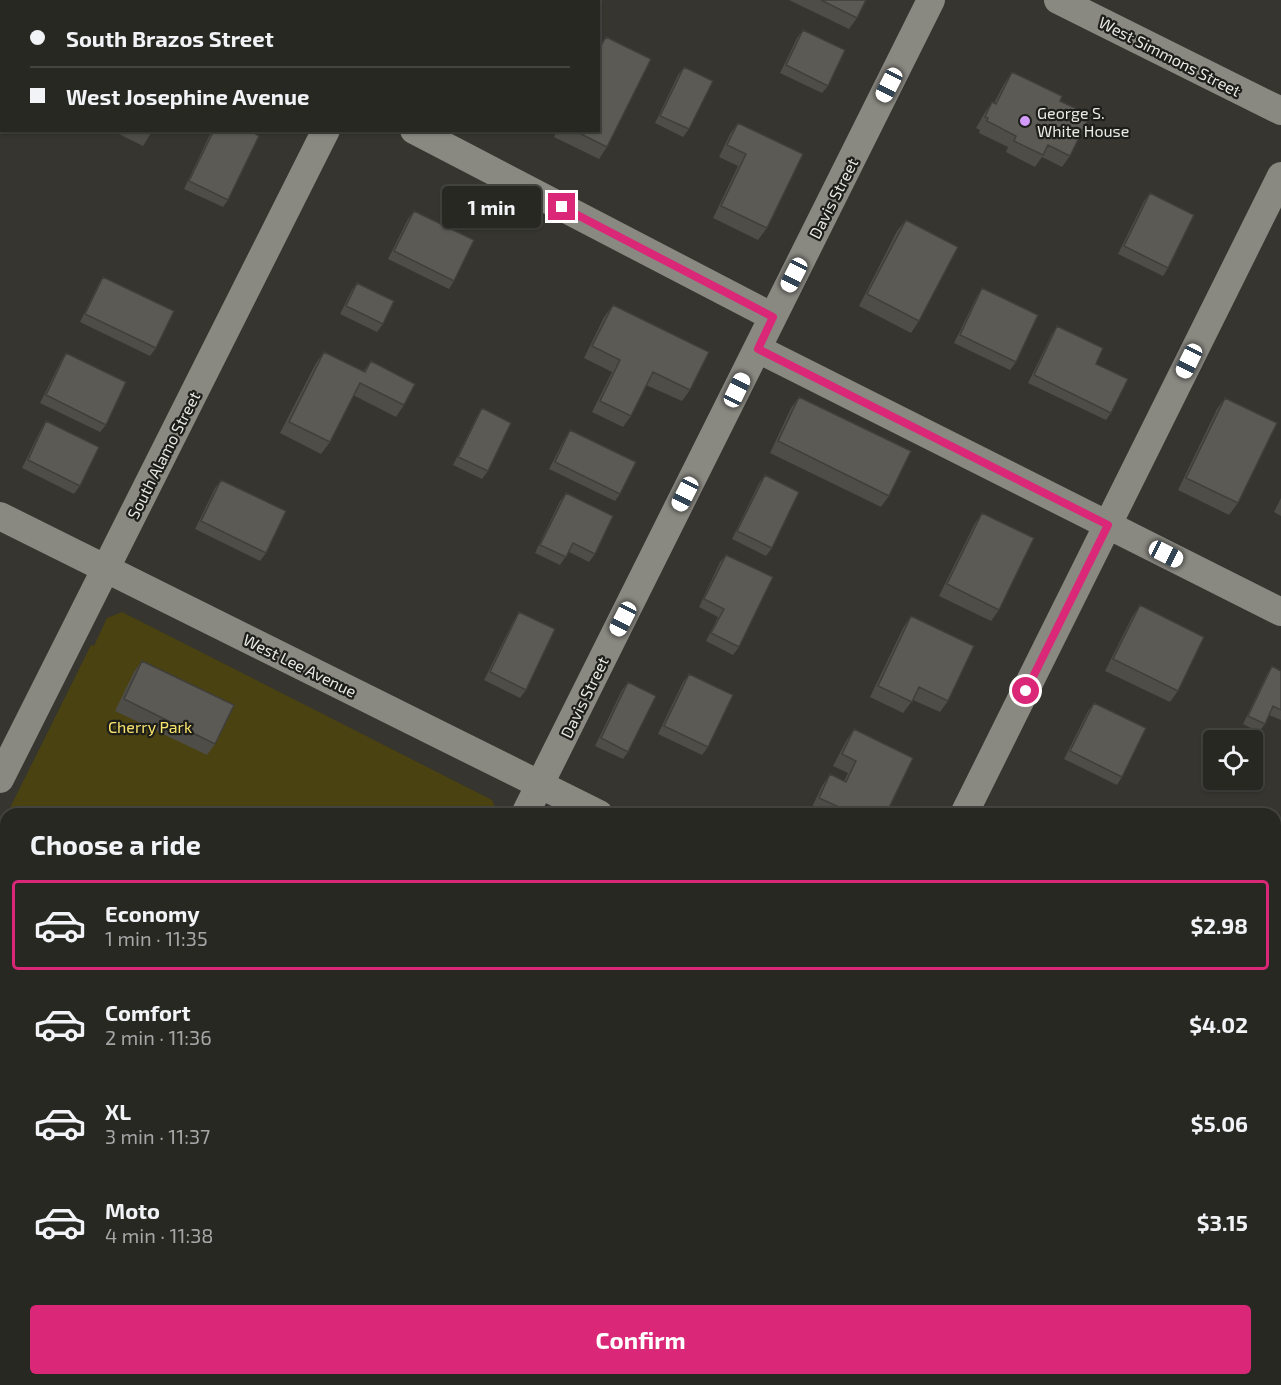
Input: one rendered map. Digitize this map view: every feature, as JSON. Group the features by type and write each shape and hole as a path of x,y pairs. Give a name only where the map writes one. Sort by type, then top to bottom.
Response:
{"street":[{"name":"Davis Street","path":"528,808 931,0"},
{"name":"West Simmons Street","path":"1058,0 1281,111"},
{"name":"South Alamo Street","path":"0,779 325,132"},
{"path":"418,132 773,317"},
{"path":"967,808 1281,176"},
{"path":"758,349 1281,612"},
{"name":"West Lee Avenue","path":"0,516 587,808"}],"green space":[{"name":"Cherry Park","path":"122,612 492,800 495,808 10,808 91,645 94,646 107,618"}],"building":[{"path":"821,0 866,0 857,18"},
{"path":"803,30 845,50 828,86 786,65"},
{"path":"606,37 651,59 607,147 577,132 600,132 600,48"},
{"path":"684,67 713,81 689,129 660,116"},
{"name":"George S. White House","path":"1012,72 1062,96 1060,101 1090,115 1070,156 1048,145 1043,155 1014,141 1016,136 987,121 988,118 985,117 992,102 996,104"},
{"path":"738,123 803,154 767,228 721,206 746,154 727,145"},
{"path":"213,132 252,132 259,136 228,200 189,181"},
{"path":"1150,193 1194,215 1168,268 1124,246"},
{"path":"414,211 474,240 454,281 394,251"},
{"path":"906,220 958,247 919,321 867,294"},
{"path":"103,277 174,311 156,348 85,314"},
{"path":"357,283 394,301 383,324 346,306"},
{"path":"982,288 1038,315 1016,362 960,335"},
{"path":"613,305 709,352 690,390 653,372 631,416 600,401 620,360 592,346"},
{"path":"1057,326 1103,348 1096,364 1128,379 1111,413 1034,375"},
{"path":"324,352 365,372 371,361 415,384 404,405 360,383 330,442 289,422"},
{"path":"66,353 126,382 106,425 46,395"},
{"path":"799,397 911,451 889,496 778,441"},
{"path":"1225,398 1277,423 1238,503 1186,478"},
{"path":"482,408 511,423 488,471 458,457"},
{"path":"46,421 99,447 80,486 28,460"},
{"path":"570,430 636,462 620,494 555,462"},
{"path":"765,475 799,492 772,548 737,531"},
{"path":"221,480 286,511 266,553 201,521"},
{"path":"566,493 613,516 595,554 573,543 566,557 540,545"},
{"path":"982,513 1034,538 999,610 947,584"},
{"path":"726,555 773,577 739,647 711,633 724,609 704,599"},
{"path":"1140,605 1204,637 1178,691 1113,659"},
{"path":"519,612 555,629 526,690 490,672"},
{"path":"911,616 974,646 948,701 919,687 912,702 878,686"},
{"path":"142,661 234,705 215,744 124,699"},
{"path":"1272,666 1281,671 1281,710 1273,706 1265,724 1248,716"},
{"path":"689,674 733,695 708,747 664,726"},
{"path":"628,682 656,696 628,752 601,738"},
{"path":"1094,703 1146,728 1122,777 1070,751"},
{"path":"854,729 913,758 889,808 841,808 819,798 830,774 846,782 856,761 842,754"}],"place":[{"name":"George S. White House","path":"1025,121"}],"route":[{"path":"562,207 773,317 758,349 1108,525 1026,691"}]}
